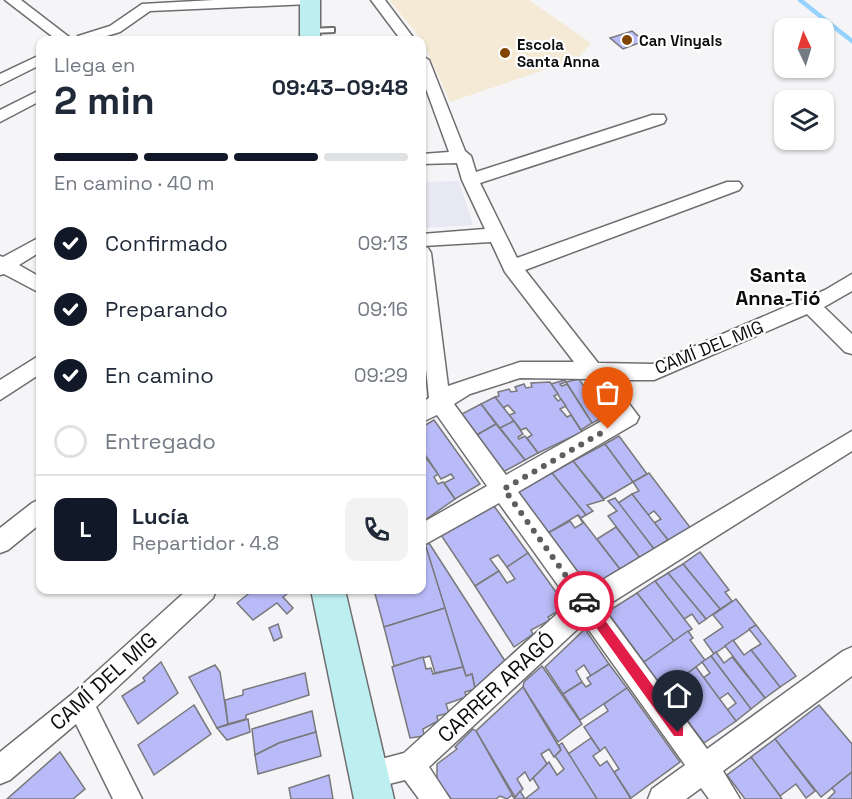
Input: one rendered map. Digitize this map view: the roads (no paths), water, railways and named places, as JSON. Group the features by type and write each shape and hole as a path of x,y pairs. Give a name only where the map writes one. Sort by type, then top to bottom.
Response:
{"street":[{"path":"0,8 13,0 61,36"},
{"path":"87,36 111,21 135,0"},
{"path":"117,35 147,7 219,2 310,0 310,36"},
{"path":"378,0 405,36"},
{"path":"4,74 36,60"},
{"path":"426,70 459,157"},
{"path":"0,117 36,97"},
{"path":"470,180 658,119"},
{"path":"426,159 463,156 470,180 512,267 595,371 628,417 426,534"},
{"path":"512,267 733,186"},
{"path":"426,240 497,235"},
{"path":"2,265 36,246"},
{"path":"2,265 36,284"},
{"name":"CAMÍ DEL MIG","path":"431,407 463,388 520,370 654,372 832,295 852,281"},
{"path":"810,304 852,346"},
{"path":"426,321 431,407 504,489 726,799"},
{"path":"0,391 36,366"},
{"name":"CARRER ARAGÓ","path":"371,787 411,765 586,604 852,440"},
{"path":"0,542 36,513"},
{"name":"CAMÍ DEL MIG","path":"0,770 80,704 200,594"},
{"path":"329,594 371,787"},
{"path":"662,799 703,766 852,660"},
{"path":"80,704 128,799"},
{"path":"411,765 436,799"}],"lane":[{"path":"310,36 331,30"}],"waterway":[{"path":"800,0 852,41"}],"place":[{"name":"Can Vinyals","path":"627,40"},
{"name":"Escola Santa Anna","path":"505,53"}],"district":[{"name":"Santa Anna-Tió","path":"778,286"}]}
